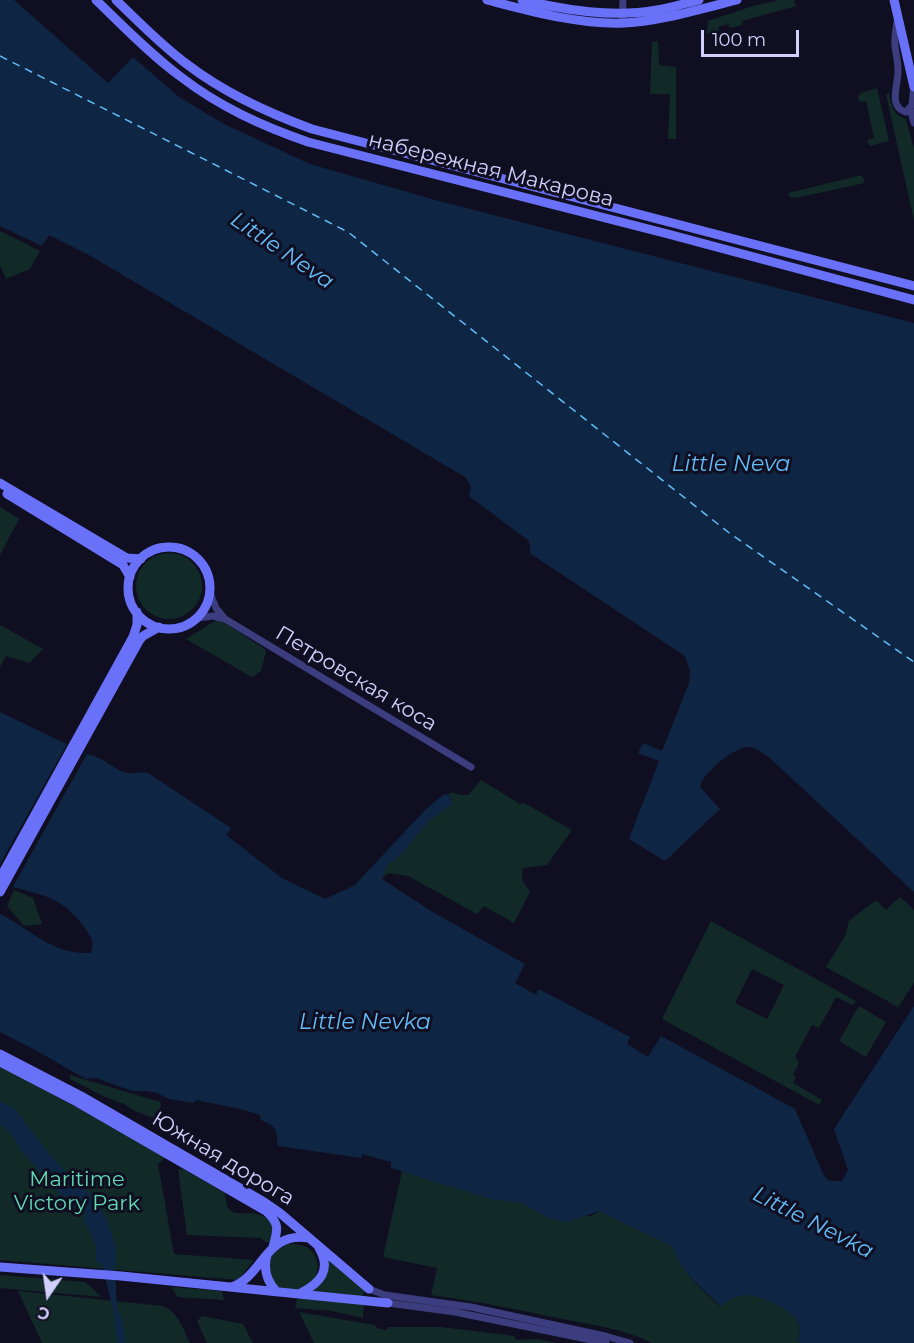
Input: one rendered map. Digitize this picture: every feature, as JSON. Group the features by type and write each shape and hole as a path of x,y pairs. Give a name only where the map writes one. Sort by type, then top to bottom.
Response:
{"street":[{"name":"набережная Макарова","path":"96,0 154,56 180,77 233,111 280,132 318,145 914,300"},
{"name":"набережная Макарова","path":"116,0 164,46 189,66 240,99 312,129 914,286"},
{"path":"488,0 563,17 622,18 660,18 737,0"},
{"path":"522,0 577,12 622,18 699,0"},
{"path":"622,18 623,0"},
{"path":"894,0 914,86 910,108 914,123"},
{"path":"897,16 895,44 898,71 895,100 902,111 906,112 910,108"},
{"path":"0,483 127,558 141,559"},
{"path":"0,490 123,565 130,577"},
{"path":"0,892 136,633 136,612 129,595 130,577 134,567 151,552 163,548 176,548 198,559 205,568 210,592 206,606 197,618 179,627 159,627 146,622 136,612"},
{"name":"Петровская коса","path":"210,592 216,608 225,619"},
{"name":"Петровская коса","path":"197,618 213,616 225,619 471,767"},
{"path":"0,878 139,641 143,636 159,627"},
{"name":"Южная дорога","path":"0,1054 81,1096 255,1197 280,1213 369,1289 385,1295 481,1309 605,1335 630,1343"},
{"name":"Южная дорога","path":"0,1062 106,1118 266,1211 275,1220 277,1228 270,1250"},
{"path":"232,1287 241,1282 270,1250 291,1238 310,1238"},
{"path":"300,1294 315,1286 323,1274 323,1254 318,1245"},
{"path":"270,1250 266,1260 266,1274 276,1291"},
{"path":"0,1267 121,1276 388,1303 465,1314 606,1343"}],"green space":[{"path":"779,0 794,0 796,6 742,21 743,25 730,28 728,24 718,27 719,31 707,34 708,21"},
{"path":"658,41 659,65 676,67 676,139 668,139 670,94 650,94 652,42"},
{"path":"877,88 889,141 870,146 867,140 874,138 866,101 860,102 858,98 861,93"},
{"path":"889,93 894,110 906,119 914,149 914,221 886,94"},
{"path":"862,175 865,183 795,198 790,197 788,193"},
{"path":"0,231 40,251 30,269 6,279 0,265"},
{"path":"0,507 19,519 0,555"},
{"path":"169,553 182,556 192,563 199,573 202,586 199,599 192,609 182,616 169,619 156,616 146,609 139,599 136,586 139,573 146,563 156,556"},
{"path":"218,619 265,649 261,671 252,677 186,639"},
{"path":"0,625 43,649 29,663 6,656 0,667"},
{"path":"481,780 520,804 524,803 572,830 547,865 523,868 522,880 530,892 514,923 484,906 477,914 408,876 388,873 382,879 387,865 402,854 429,820 452,804 449,794 452,792 468,795"},
{"path":"14,890 33,898 42,924 24,926 7,906"},
{"path":"900,897 914,910 914,983 898,1007 826,967 845,936 849,921 872,903 877,901 886,910"},
{"path":"711,921 856,1001 853,1005 836,997 819,1028 812,1025 795,1057 799,1063 793,1075 796,1077 793,1083 822,1100 819,1105 662,1019","holes":["752,969 784,985 767,1019 735,1003"]},
{"path":"859,1006 886,1022 866,1057 839,1041"},
{"name":"Maritime Victory Park","path":"0,1066 166,1157 158,1164 174,1254 254,1260 238,1280 0,1260"},
{"path":"70,1075 160,1102 157,1116 154,1118 105,1097 70,1079"},
{"path":"183,1169 225,1193 227,1207 234,1213 259,1214 273,1223 271,1242 265,1242 261,1238 187,1235 178,1170"},
{"path":"402,1171 491,1199 522,1203 548,1218 591,1216 600,1211 673,1247 686,1272 720,1306 735,1297 748,1295 762,1298 793,1315 800,1328 798,1341 801,1343 652,1343 608,1328 431,1295 437,1268 383,1257"},
{"path":"287,1244 310,1249 317,1262 316,1275 301,1292 278,1287 269,1274 269,1256"},
{"path":"327,1257 365,1289 362,1298 314,1291 327,1272"},
{"path":"0,1275 85,1282 102,1297 0,1288"},
{"path":"171,1287 222,1291 224,1300 178,1297"},
{"path":"18,1291 163,1306 173,1312 190,1343 42,1343"},
{"path":"301,1297 364,1304 363,1318 332,1311 295,1308 297,1299"},
{"path":"299,1312 375,1325 377,1328 386,1330 388,1327 441,1327 514,1336 517,1340 537,1339 556,1343 314,1343"},
{"path":"202,1316 243,1324 253,1343 207,1343 197,1321"}],"water":[{"name":"Little Neva","path":"0,0 14,0 108,83 133,57 179,97 224,124 310,164 439,201 914,323 914,892 771,759 750,747 728,755 706,775 700,787 720,809 665,861 629,839 659,761 638,753 643,743 662,751 689,683 690,671 685,656 531,554 529,541 469,496 471,487 465,477 89,255 49,235 42,246 0,226"},
{"name":"Little Nevka","path":"0,712 99,758 118,770 148,773 231,828 226,835 282,878 325,899 355,885 425,810 443,795 449,794 452,804 429,820 402,854 387,865 382,879 431,911 525,964 515,983 536,995 539,989 630,1037 627,1044 648,1057 661,1036 795,1109 824,1176 830,1181 842,1181 848,1170 834,1129 914,1006 914,1343 801,1343 798,1341 800,1328 793,1315 762,1298 748,1295 735,1297 721,1306 686,1272 673,1247 600,1211 566,1222 548,1218 522,1203 491,1199 391,1168 391,1162 362,1154 361,1158 278,1146 275,1129 261,1120 260,1115 196,1100 194,1103 169,1099 147,1091 132,1091 96,1078 86,1079 0,1032 0,914 43,940 65,950 91,953 93,946 91,937 85,928 68,909 50,898 5,885 0,880"},
{"path":"0,1101 14,1108 50,1155 99,1204 109,1226 116,1252 117,1309 121,1316 126,1343 117,1343 114,1313 102,1265 96,1260 96,1246 84,1219 84,1210 80,1205 72,1208 21,1150 9,1131 0,1124"}],"pier":[{"path":"67,744 87,754 11,890 4,888 0,884 0,864"}],"ferry route":[{"path":"0,56 348,232 728,532 914,662"}]}
